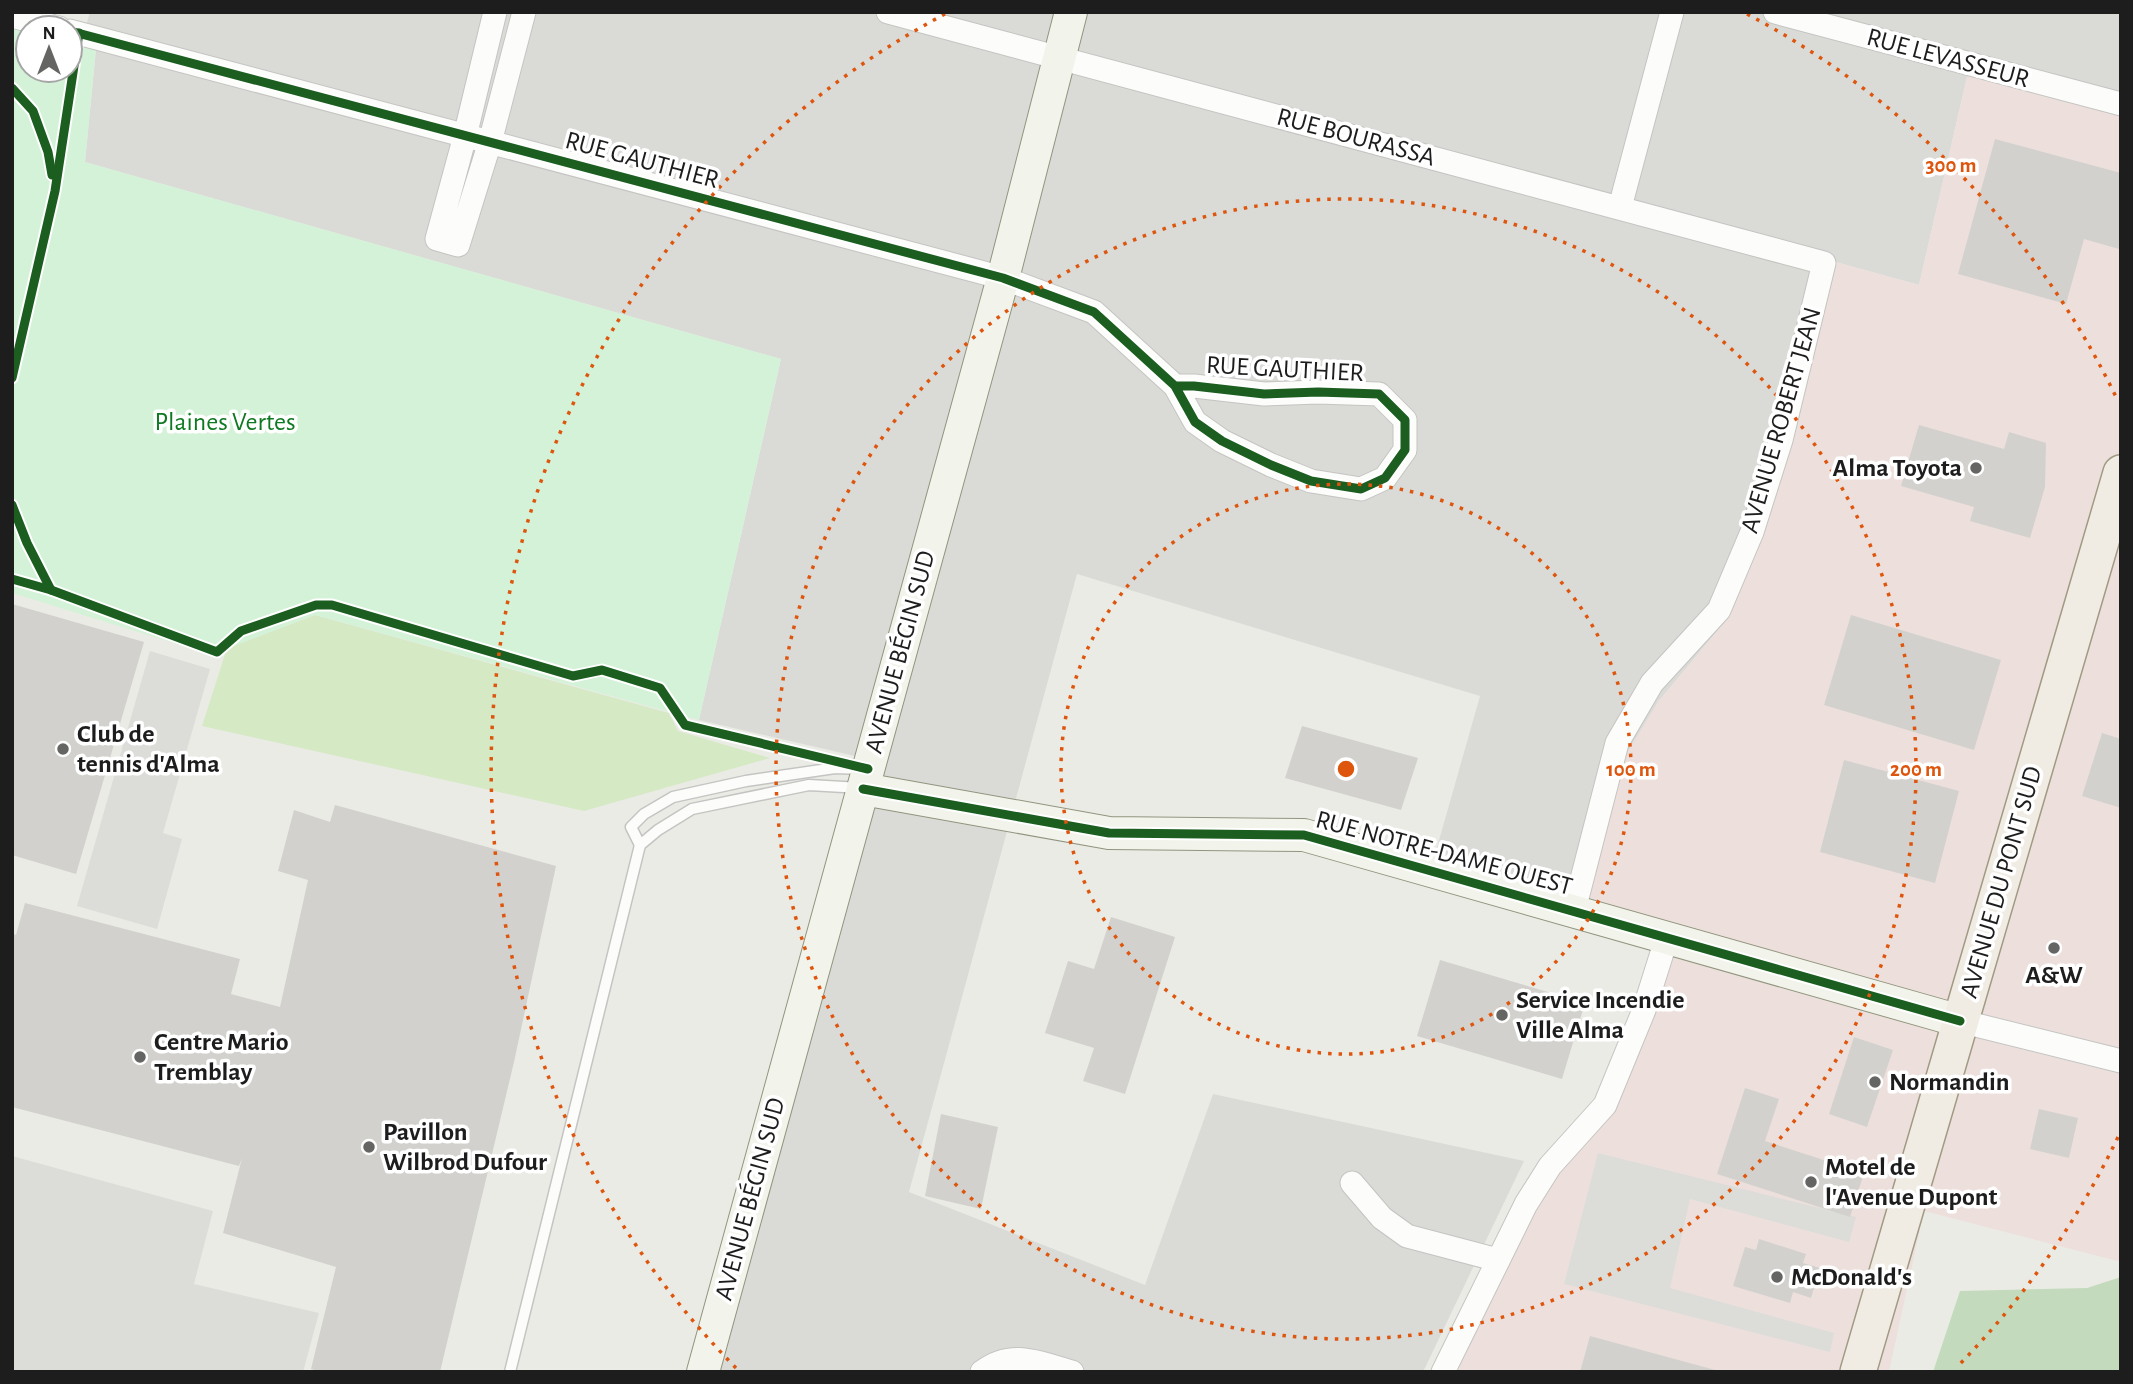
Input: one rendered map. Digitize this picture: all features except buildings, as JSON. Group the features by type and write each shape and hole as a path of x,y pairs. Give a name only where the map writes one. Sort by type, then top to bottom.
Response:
{"main road":[{"name":"AVENUE DU PONT SUD","path":"1879,1372 1968,1023 2120,476"},
{"name":"AVENUE DU PONT SUD","path":"1857,1372 2121,538"}],"street":[{"path":"495,12 437,239 458,245 490,142 524,12"},
{"name":"RUE BOURASSA","path":"888,12 1824,263"},
{"name":"AVENUE BÉGIN SUD","path":"703,1372 1003,278 1071,12"},
{"path":"1620,207 1672,12"},
{"name":"RUE LEVASSEUR","path":"1775,12 2121,104"},
{"name":"RUE GAUTHIER","path":"84,29 465,136 1003,278 1094,312 1175,386 1195,422 1213,435 1271,466 1311,481 1361,489 1385,478 1405,450 1405,421 1379,394 1264,394 1175,386"},
{"name":"AVENUE ROBERT JEAN","path":"1574,910 1617,743 1652,683 1719,610 1752,532 1781,440 1824,263"},
{"name":"RUE NOTRE-DAME OUEST","path":"865,779 1109,833 1304,835 1968,1023"},
{"path":"1443,1372 1526,1205 1550,1166 1605,1105 1644,1010 1667,937"},
{"path":"1968,1023 2121,1061"},
{"path":"1352,1183 1382,1218 1407,1236 1498,1260"},
{"path":"982,1372 994,1363 1014,1357 1072,1372"}],"lane":[{"path":"640,845 631,827 644,814 673,797 746,781 835,768 865,779"},
{"path":"510,1372 640,845 692,808 809,785 865,779"}],"shaded area":[{"path":"90,12 2121,12 2121,104 1970,64 1919,285 1832,261 1729,617 1658,702 1585,902 1436,851 1480,696 1077,574 909,1192 1145,1285 1213,1094 1524,1161 1423,1372 713,1372 885,763 699,720 781,359 85,162 96,49 84,33"},
{"path":"1970,64 2121,104 2121,1262 1924,1211 1889,1372 1455,1372 1552,1176 1606,1118 1663,925 1585,902 1628,751 1658,702 1729,617 1832,261 1919,285"},
{"path":"150,651 210,669 163,833 182,839 157,929 77,906"},
{"path":"1598,1153 1856,1217 1849,1242 1690,1199 1670,1288 1834,1333 1830,1352 1564,1284"},
{"path":"12,1156 213,1211 194,1284 319,1313 303,1372 12,1372"}],"green space":[{"name":"Plaines Vertes","path":"12,26 14,84 84,84 84,46 96,49 85,162 781,359 699,720 315,615 228,648 222,658 12,593"},
{"path":"315,615 669,713 678,731 770,758 584,811 202,726 227,648"},
{"path":"2121,1277 2121,1372 1933,1372 1960,1291 2087,1288"}],"cycle path":[{"path":"84,35 1003,278 1094,312 1175,386"},
{"path":"12,378 55,191 71,84"},
{"path":"12,88 33,111 48,152 52,175"},
{"path":"1175,386 1264,394 1379,394 1405,420 1405,450 1385,478 1361,489 1311,481 1222,441 1195,422 1175,386"},
{"path":"12,505 27,543 51,590"},
{"path":"12,579 51,590 217,652 241,631 316,605 332,605 573,676 602,670 660,688 685,725 868,769"},
{"path":"863,789 1109,833 1304,835 1960,1021"}],"place":[{"name":"Alma Toyota","path":"1976,468"},
{"name":"Club de tennis d'Alma","path":"63,749"},
{"name":"A&W","path":"2054,948"},
{"name":"Service Incendie Ville Alma","path":"1502,1015"},
{"name":"Centre Mario Tremblay","path":"140,1057"},
{"name":"Normandin","path":"1875,1082"},
{"name":"Pavillon Wilbrod Dufour","path":"369,1147"},
{"name":"Motel de l'Avenue Dupont","path":"1811,1182"},
{"name":"McDonald's","path":"1777,1277"}]}
